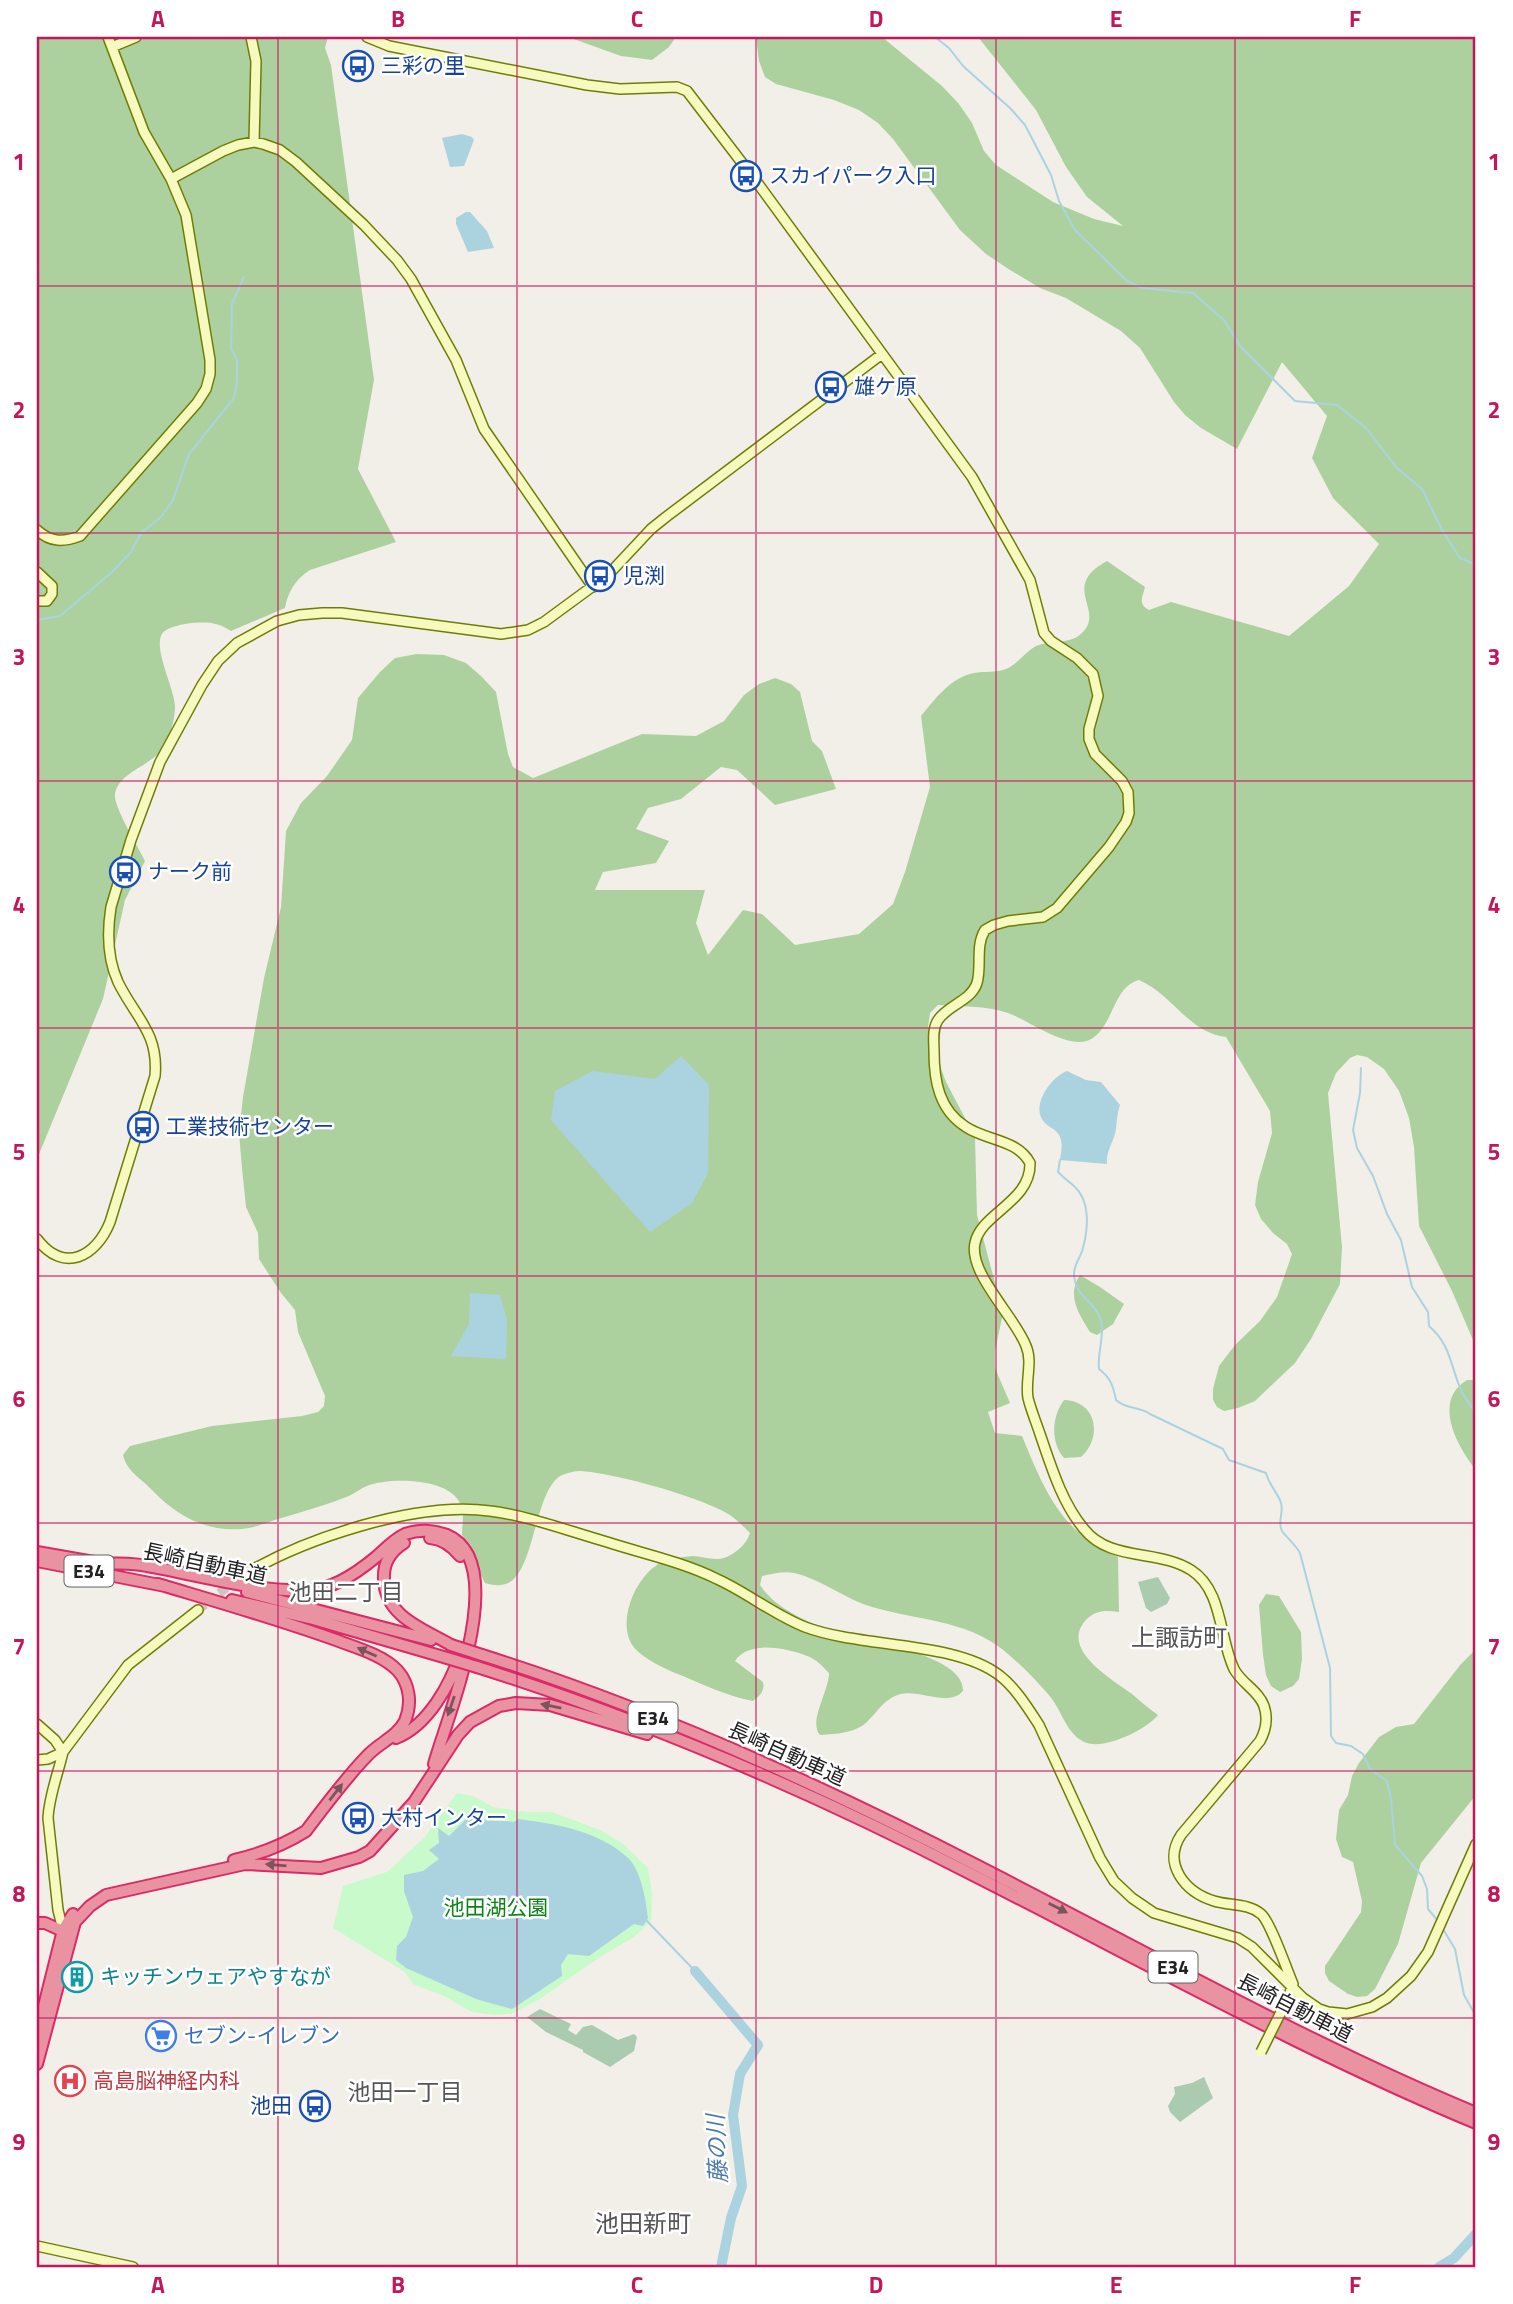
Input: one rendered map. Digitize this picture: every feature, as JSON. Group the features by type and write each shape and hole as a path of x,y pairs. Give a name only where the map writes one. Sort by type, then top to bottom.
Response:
{"highway":[{"path":"104,1563 143,1565 264,1588 313,1590 345,1579 404,1535 423,1530 437,1531 453,1538 466,1552 471,1564 477,1598 475,1620 462,1675 430,1777"},
{"path":"387,1740 400,1736 435,1704 454,1674 470,1620 469,1577 463,1560 453,1547 437,1539 422,1537 408,1541 396,1548 383,1572 388,1598 402,1616 451,1645"},
{"name":"長崎自動車道","path":"37,1552 266,1596 451,1645 665,1722 974,1869 1368,2072 1476,2123"},
{"name":"長崎自動車道","path":"37,1561 158,1584 313,1619 447,1658 618,1715 778,1781 818,1794"},
{"path":"37,2034 66,1932 73,1914 88,1900 106,1890 257,1854 292,1840 306,1831 368,1754 393,1736 404,1723 409,1708 409,1693 397,1670 361,1649 297,1626 158,1584"},
{"path":"37,2064 66,1932 90,1906 106,1895 123,1890 245,1864 321,1868 359,1857 370,1851 414,1802 458,1735 470,1722 499,1706 534,1703 586,1714 778,1781"},
{"path":"37,1923 45,1923 66,1932"},
{"name":"長崎自動車道","path":"1368,2072 1476,2113"}],"street":[{"path":"37,530 55,541 68,541 80,536 145,465 206,389 210,374 186,215 171,179 144,132 108,37"},
{"path":"112,47 136,37"},
{"path":"251,37 256,61 254,142"},
{"path":"367,37 389,46 587,85 620,89 677,87 687,91 737,154 972,477 1030,580 1044,633 1093,674 1098,696 1089,729 1091,746 1122,781 1128,792 1129,813 1119,833 1057,908 1035,919 994,925 982,934 976,986 936,1023 936,1082 946,1107 963,1126 1019,1149 1030,1163 1027,1181 979,1233 974,1253 985,1278 1027,1347 1029,1401 1062,1493 1092,1538 1114,1549 1176,1562 1203,1581 1212,1594 1233,1669 1263,1703 1266,1723 1260,1741 1181,1835 1172,1852 1177,1871 1204,1897 1215,1902 1248,1907 1264,1916 1293,1989 1261,2052"},
{"path":"171,179 223,151 254,142 280,150 296,162 397,260 446,340 484,429 593,587"},
{"path":"37,1239 52,1253 77,1257 97,1246 110,1222 155,1076 157,1058 153,1042 118,982 112,965 108,927 111,907 149,787 188,710 218,661 237,643 257,630 299,615 342,613 514,633 544,622 608,575 651,529 666,517 882,354"},
{"path":"37,572 52,586 52,594 47,600 37,601"},
{"path":"238,1578 269,1559 297,1547 393,1518 460,1508 508,1513 709,1575 804,1627 851,1640 953,1656 1000,1675 1026,1704 1039,1725 1087,1832 1114,1881 1154,1913 1238,1938 1252,1947 1293,1989 1319,2010 1338,2014 1357,2012 1387,1998 1411,1976 1428,1952 1476,1844"},
{"path":"66,1932 58,1910 48,1818 48,1806 63,1752 128,1665 198,1610"},
{"path":"37,1724 55,1740 63,1752"},
{"path":"37,1760 48,1759 63,1752"},
{"path":"37,2246 133,2267"}],"green space":[{"path":"37,37 328,37 325,48 331,65 374,380 358,469 396,542 310,570 293,586 285,608 231,631 217,624 188,623 167,629 162,634 160,649 175,706 171,729 161,751 123,779 115,794 122,817 145,861 125,900 103,999 37,1159"},
{"path":"568,37 676,37 669,47 652,60 621,56"},
{"path":"756,37 882,37 942,86 959,104 972,123 984,151 996,165 1053,202 1094,219 1123,226 1087,197 1066,167 1036,110 978,37 1476,37 1476,1347 1452,1291 1419,1226 1414,1147 1409,1118 1399,1091 1384,1069 1367,1057 1357,1055 1350,1058 1336,1073 1328,1093 1342,1247 1340,1284 1295,1363 1255,1401 1224,1411 1217,1407 1213,1400 1219,1366 1235,1345 1260,1321 1277,1297 1292,1254 1287,1244 1261,1219 1255,1205 1258,1182 1272,1133 1270,1111 1226,1037 1201,1028 1151,986 1139,980 1124,989 1100,1031 1084,1042 1063,1039 1008,1013 991,1009 938,1005 930,1013 928,1027 935,1052 946,1082 975,1137 977,1215 1003,1313 995,1351 995,1368 1010,1403 988,1412 995,1433 1022,1436 1047,1491 1068,1522 1098,1547 1118,1557 1119,1612 1100,1612 1089,1617 1079,1632 1079,1643 1092,1663 1158,1715 1145,1727 1115,1741 1095,1744 1080,1740 1043,1688 1014,1659 988,1639 956,1626 872,1607 794,1573 762,1576 760,1585 774,1601 812,1623 845,1635 930,1658 947,1667 959,1678 963,1691 949,1698 912,1694 895,1696 858,1728 844,1733 820,1735 816,1722 829,1673 810,1657 789,1650 768,1648 749,1650 741,1654 735,1661 763,1682 761,1693 753,1701 717,1690 656,1664 637,1651 628,1636 628,1610 638,1585 655,1566 668,1560 692,1556 724,1558 743,1545 750,1533 733,1517 717,1508 657,1487 614,1476 578,1471 560,1476 551,1486 544,1501 521,1570 512,1581 497,1585 485,1583 474,1562 471,1545 462,1535 463,1515 460,1503 454,1495 431,1484 403,1481 377,1483 349,1496 260,1525 216,1528 182,1515 172,1508 131,1470 123,1455 130,1446 212,1426 302,1416 318,1412 324,1406 325,1396 298,1332 295,1310 259,1259 258,1233 246,1207 239,1133 264,978 281,907 286,831 301,803 327,776 352,740 358,698 395,658 417,654 444,655 466,663 481,676 496,692 513,767 533,778 642,734 696,736 724,721 744,695 759,684 775,678 791,684 800,692 812,741 822,751 836,789 775,805 737,770 721,767 681,799 648,808 636,829 669,841 656,863 603,872 595,890 705,890 696,923 708,955 743,910 762,914 795,945 859,934 893,904 930,787 921,716 944,690 958,679 974,673 1006,669 1036,646 1066,641 1082,633 1088,624 1089,616 1084,589 1086,580 1107,561 1145,587 1142,603 1149,610 1171,602 1289,636 1349,586 1379,544 1333,498 1312,458 1327,416 1282,362 1237,449 1201,428 1174,402 1140,348 1121,331 1066,298 1040,288 1010,270 986,254 960,230 893,139 878,123 859,110 776,84 765,77 759,61"},
{"path":"1080,1275 1124,1304 1113,1324 1097,1335 1090,1332 1074,1297"},
{"path":"1467,1380 1476,1380 1476,1470 1456,1437 1449,1411 1457,1389"},
{"path":"1064,1400 1084,1407 1093,1421 1092,1440 1081,1457 1064,1458 1056,1444 1055,1421"},
{"path":"1158,1577 1170,1598 1167,1604 1151,1612 1146,1608 1138,1582"},
{"path":"1266,1594 1279,1596 1301,1632 1302,1659 1299,1679 1293,1686 1280,1692 1271,1686 1263,1655 1259,1605"},
{"path":"1476,1649 1476,1795 1421,1863 1398,1944 1375,1989 1367,1996 1348,1994 1329,1981 1325,1973 1325,1966 1361,1912 1362,1901 1353,1862 1342,1857 1336,1839 1339,1810 1348,1795 1352,1776 1359,1763 1379,1737 1396,1727 1414,1724"},
{"name":"池田湖公園","path":"457,1793 473,1796 493,1807 526,1812 552,1812 600,1830 622,1843 648,1868 652,1893 651,1921 634,1937 540,1999 511,2014 472,2012 444,1996 413,1984 405,1972 333,1928 343,1886 387,1872 425,1837"},
{"path":"540,2009 571,2024 568,2030 576,2035 583,2027 592,2025 618,2040 634,2034 637,2037 634,2051 610,2067 546,2032 527,2017"},
{"path":"1204,2077 1213,2098 1180,2122 1168,2106 1175,2094 1174,2087"}],"water":[{"path":"462,134 474,140 464,166 450,167 442,138"},
{"path":"470,212 487,231 494,248 468,252 456,224 456,218"},
{"path":"681,1056 709,1085 708,1173 692,1203 650,1232 551,1120 555,1091 593,1071 655,1079"},
{"path":"1067,1071 1086,1080 1101,1082 1120,1105 1107,1164 1060,1160 1060,1137 1040,1115 1039,1108 1044,1093 1055,1079"},
{"path":"470,1293 500,1295 507,1320 506,1359 451,1356 469,1324"},
{"name":"池田湖公園","path":"468,1817 546,1823 603,1840 632,1862 642,1886 648,1918 643,1926 634,1924 589,1956 568,1954 561,1965 562,1976 512,2009 476,1999 406,1968 396,1960 397,1946 406,1937 413,1917 404,1891 404,1875 423,1871 439,1859 429,1850 439,1843 438,1828 449,1836"}],"waterway":[{"path":"935,37 1025,125 1075,230 1127,281 1143,288 1193,293 1224,320 1240,346 1295,401 1337,405 1366,428 1397,468 1422,489 1442,530 1460,558 1476,565"},
{"path":"37,620 60,616 112,572 131,552 141,533 161,517 173,500 189,454 234,398 237,360 231,349 232,304 244,277"},
{"path":"1361,1068 1360,1093 1353,1130 1357,1148 1373,1176 1387,1214 1401,1240 1412,1287 1428,1312 1429,1326 1446,1348 1462,1393 1476,1414"},
{"path":"1060,1160 1058,1172 1079,1192 1086,1207 1085,1240 1074,1274 1081,1294 1101,1320 1099,1369 1109,1379 1116,1400 1120,1403 1146,1412 1223,1449 1229,1460 1266,1473 1281,1503 1282,1531 1300,1553 1330,1668 1331,1736 1336,1743 1351,1746 1363,1754 1370,1769 1387,1781 1395,1845 1422,1876 1427,1889 1428,1909 1438,1921"},
{"path":"645,1919 695,1971"},
{"path":"1443,1929 1455,1949 1464,1995 1476,2016"},
{"name":"藤の川","path":"695,1971 758,2045 740,2074 733,2115 742,2186 731,2218 721,2267"},
{"path":"1439,2267 1454,2258 1476,2234"}],"tunnel":[{"path":"198,1610 235,1581"}],"place":[{"name":"三彩の里","path":"358,66"},
{"name":"スカイパーク入口","path":"746,176"},
{"name":"雄ケ原","path":"831,387"},
{"name":"児渕","path":"600,576"},
{"name":"ナーク前","path":"125,872"},
{"name":"工業技術センター","path":"143,1127"},
{"name":"大村インター","path":"358,1818"},
{"name":"キッチンウェアやすなが","path":"77,1977"},
{"name":"セブン-イレブン","path":"161,2036"},
{"name":"高島脳神経内科","path":"70,2081"},
{"name":"池田","path":"315,2106"}],"district":[{"name":"池田二丁目","path":"346,1592"},
{"name":"上諏訪町","path":"1179,1638"},
{"name":"池田一丁目","path":"405,2092"},
{"name":"池田新町","path":"643,2224"}]}
